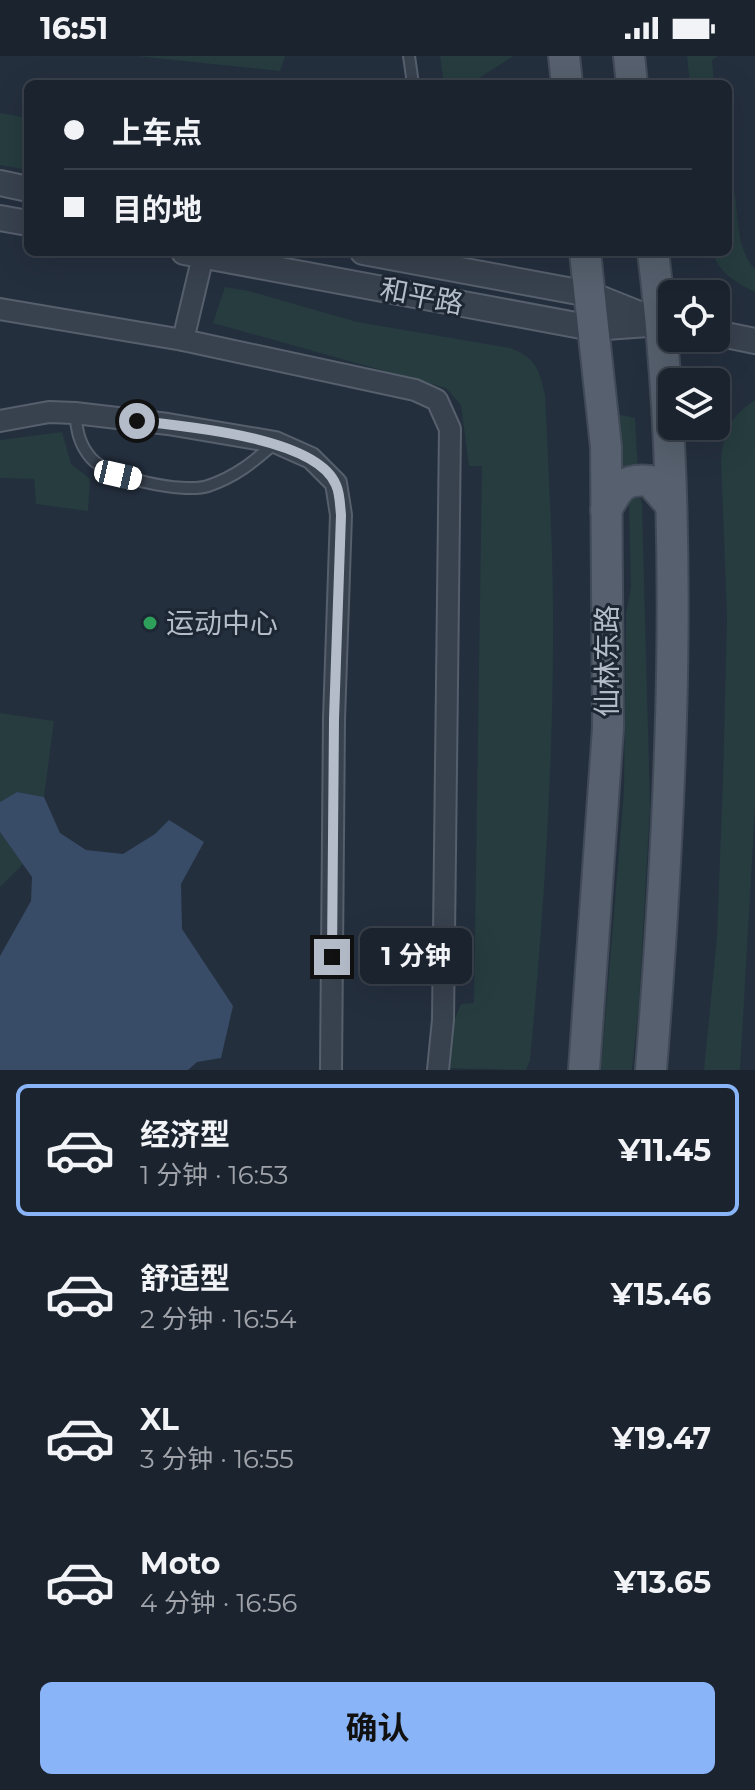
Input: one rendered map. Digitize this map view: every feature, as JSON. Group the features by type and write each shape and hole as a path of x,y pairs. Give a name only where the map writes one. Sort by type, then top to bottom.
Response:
{"main road":[{"path":"564,56 567,80"},
{"path":"629,56 632,80"},
{"name":"仙林东路","path":"584,1070 608,728 606,447 585,256"},
{"path":"654,256 658,280"},
{"path":"651,1070 659,969 671,702 667,352"},
{"path":"606,510 619,487 633,479 650,481 670,504"}],"street":[{"path":"0,183 24,188"},
{"path":"0,218 24,222"},
{"path":"183,340 193,256"},
{"name":"和平路","path":"204,256 592,328 658,324"},
{"name":"和平路","path":"385,256 589,294 658,321"},
{"path":"0,309 183,340 415,390 437,400 450,429 443,1020 438,1070"},
{"path":"730,336 755,341"},
{"path":"0,421 49,412 75,413 168,424 275,442 311,458 336,483 341,515 334,719 331,1070"}],"lane":[{"path":"409,56 412,80"},
{"path":"75,413 77,436 93,460 118,475 161,486 204,488 241,473 275,442"}],"green space":[{"path":"136,56 285,56 280,71"},
{"path":"440,56 512,56 476,80 443,80"},
{"path":"687,56 718,56 712,60 714,80 690,80"},
{"path":"0,113 24,117 24,169 0,165"},
{"path":"732,194 735,194 742,244 755,269 755,292 724,272 714,256 732,256"},
{"path":"225,287 357,322 510,348 531,360 538,371 545,395 550,491 552,701 543,907 530,1060 526,1070 444,1068 448,1035 461,1004 474,1003 482,466 469,466 461,405 446,388 213,323"},
{"path":"755,400 755,807 740,1070 704,1070 717,937 723,779 727,617 721,458 725,440 730,440 730,424"},
{"path":"617,414 635,418 638,472 623,473"},
{"path":"62,432 71,464 90,479 88,511 36,504 34,479 0,478 0,440"},
{"path":"635,497 641,499 642,505 650,807 639,1004 632,1070 601,1070 624,792 626,613 631,588 629,501"},
{"path":"0,713 54,721 44,797 17,792 0,802"},
{"path":"0,832 23,864 0,887"}],"water":[{"path":"17,792 44,797 60,833 86,850 123,854 155,834 169,820 204,842 181,884 182,929 233,1006 221,1058 197,1062 188,1070 0,1070 0,956 31,901 32,877 0,832 0,802"}],"place":[{"name":"运动中心","path":"150,623"}],"route":[{"path":"137,421 275,442 311,458 336,483 341,515 334,719 332,957"}]}
